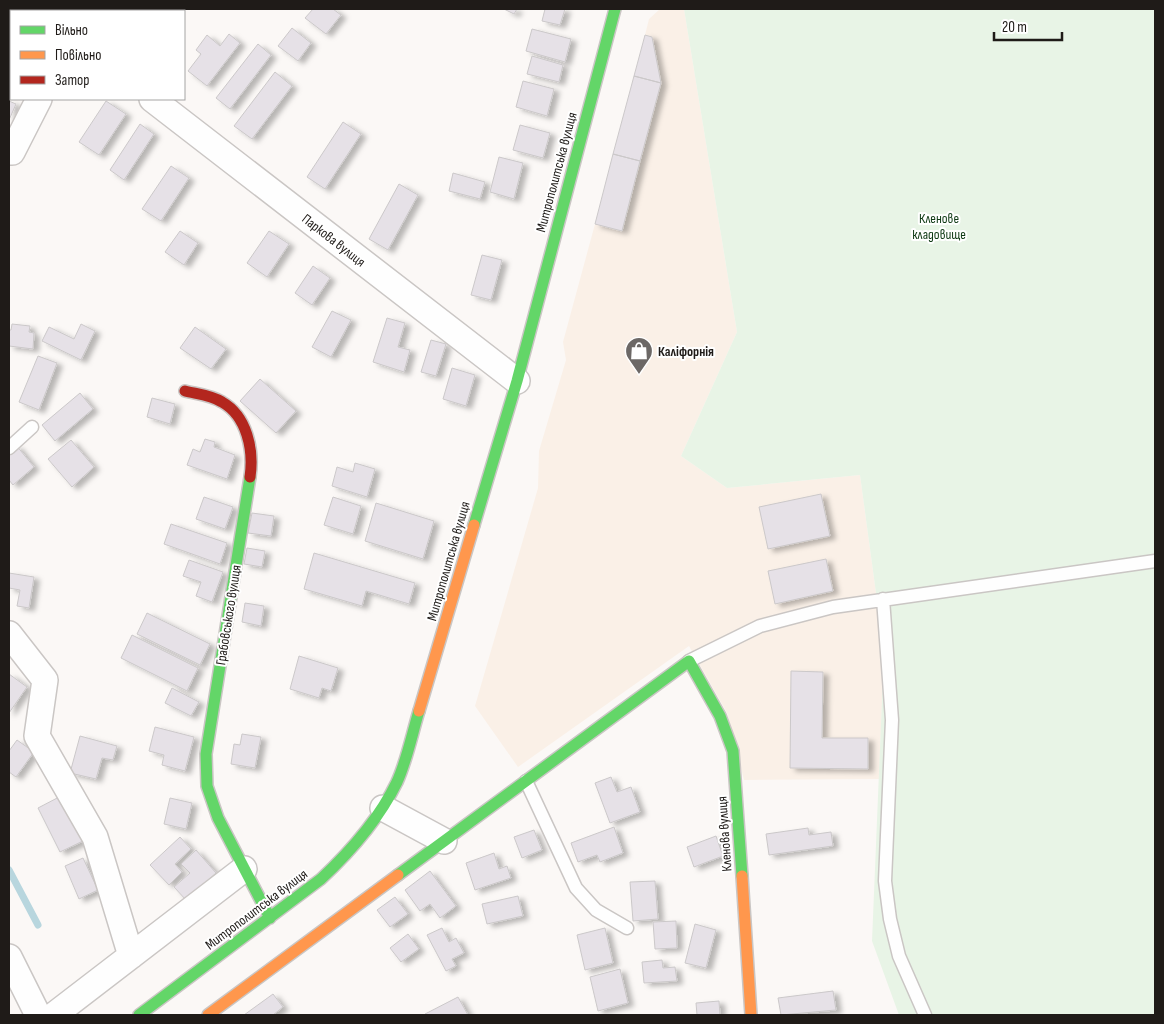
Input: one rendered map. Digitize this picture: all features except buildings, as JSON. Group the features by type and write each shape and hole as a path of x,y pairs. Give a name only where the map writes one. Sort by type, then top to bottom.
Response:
{"street":[{"name":"Митрополитська вулиця","path":"140,1015 270,918 344,858 365,834 383,808 398,780 517,380 615,9"},
{"path":"9,152 12,152 38,100"},
{"name":"Паркова вулиця","path":"153,100 517,380"},
{"name":"Грабовського вулиця","path":"185,390 223,402 240,418 249,438 252,464 206,754 207,786 218,818 270,918"},
{"path":"9,634 45,680 36,736 95,837 132,956"},
{"path":"208,1015 689,660"},
{"name":"Кленова вулиця","path":"689,660 720,716 733,752 752,1015"},
{"path":"383,808 444,841"},
{"path":"54,1015 244,869"},
{"path":"9,957 38,1015"}],"lane":[{"path":"9,448 32,427"},
{"path":"689,660 760,626 803,613 883,599 1155,561"},
{"path":"883,599 892,720 886,881 890,919 899,956 925,1015"},
{"path":"526,781 576,888 596,910 628,928"}],"shaded area":[{"name":"Каліфорнія","path":"660,9 684,9 737,332 681,456 727,488 860,475 884,652 879,779 744,780 727,713 689,646 518,767 475,706 538,488 539,451 566,360 563,342 595,224 622,231 661,83 652,37 645,35 649,19"}],"green space":[{"name":"Кленове кладовище","path":"684,9 1155,9 1155,1015 899,1015 872,941 884,652 860,475 727,488 681,456 737,332"}],"waterway":[{"path":"9,870 38,925"}],"traffic: fast":[{"path":"474,525 517,381 615,9"},
{"path":"250,477 206,754 207,786 218,818 270,918"},
{"path":"398,875 689,661 720,716 733,751 742,876"},
{"path":"139,1015 321,879 343,857 364,834 390,796 401,774 419,711"}],"traffic: slow":[{"path":"419,711 474,525"},
{"path":"208,1015 398,875"},
{"path":"742,876 751,1015"}],"traffic: jam":[{"path":"185,391 209,396 231,408 243,425 247,435 251,456 250,477"}],"place":[{"name":"Каліфорнія","path":"639,375"}]}
